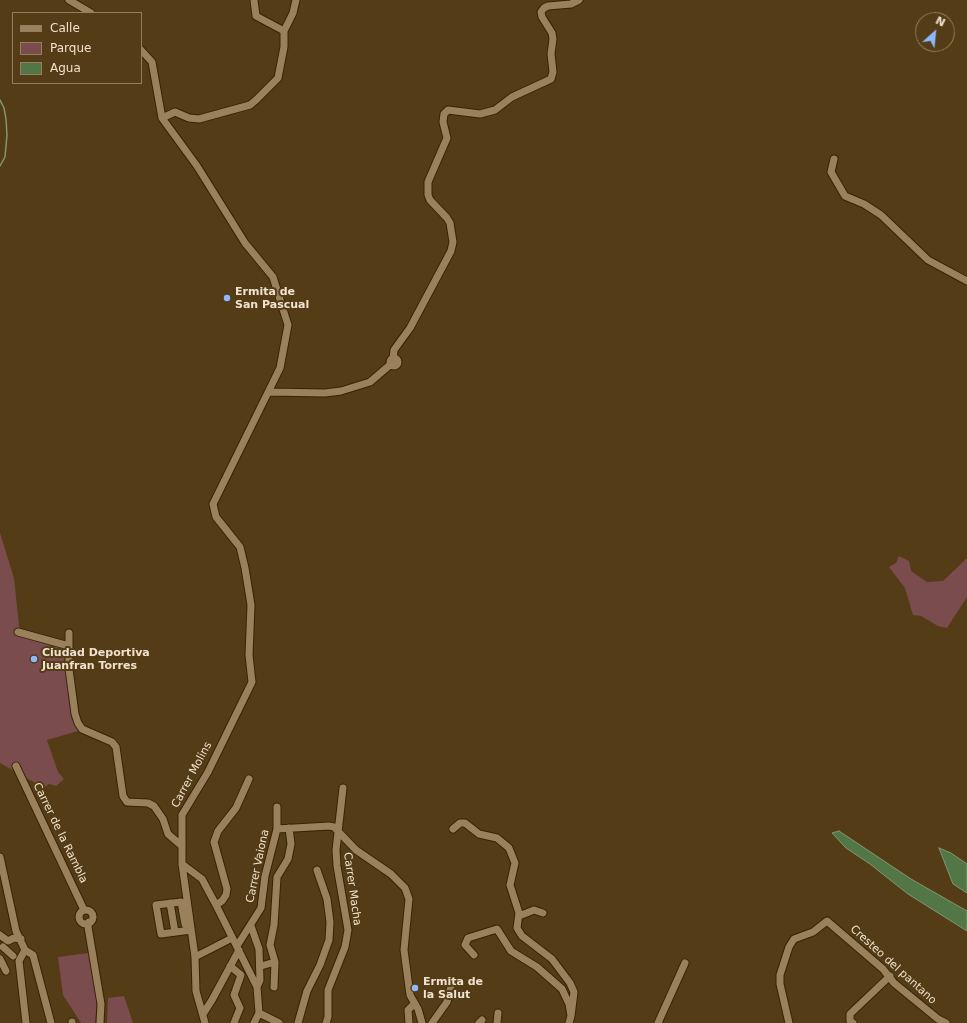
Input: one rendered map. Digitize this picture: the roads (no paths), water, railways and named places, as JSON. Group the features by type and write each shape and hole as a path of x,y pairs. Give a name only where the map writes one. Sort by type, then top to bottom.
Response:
{"street":[{"path":"69,0 89,12"},
{"path":"254,0 256,16 284,31"},
{"path":"142,51 152,62 162,118 175,112 189,118 199,119 250,105 278,78 283,52 284,31 294,13 296,0"},
{"path":"270,392 325,393 341,391 370,382 392,361 394,350 410,328 452,251 453,242 450,223 430,200 428,195 428,182 447,138 443,122 444,114 448,110 480,114 495,110 512,97 551,79 554,72 551,54 553,39 541,12 548,6 570,4 579,0"},
{"name":"Carrer Molins","path":"162,118 197,166 245,243 273,277 288,325 280,368 270,392 228,471 214,504 216,517 240,547 245,568 251,605 249,655 252,682 208,772 182,815 182,864 195,957 196,991 203,1014 204,1023"},
{"path":"834,159 831,172 845,196 864,204 881,215 928,260 967,281"},
{"path":"18,632 69,646"},
{"path":"69,633 69,669 75,714 78,723 82,729 112,742 116,747 124,796 128,802 148,803 154,806 163,820 168,834 182,846"},
{"name":"Carrer de la Rambla","path":"16,766 84,910"},
{"path":"216,905 222,901 226,895 227,889 214,842 218,831 236,808 249,779"},
{"name":"Carrer Macha","path":"326,1023 328,1018 328,990 345,947 348,930 336,866 337,832 343,788"},
{"name":"Carrer Vaiona","path":"203,1014 261,908 265,876 277,829 277,807"},
{"path":"453,829 460,823 465,822 481,835 491,836 506,843 515,864 510,885 519,916 517,928 522,936 552,959 573,987 570,1019"},
{"path":"277,829 328,826 334,828 356,850 391,874 407,892 409,899 404,950 410,996 418,1010 422,1023"},
{"name":"Carrer Vaiona","path":"274,987 275,962 270,945 274,925 277,877 288,859 291,844 289,828"},
{"path":"0,857 16,931 25,950 33,955 51,1023"},
{"path":"182,864 202,879 257,988 259,1013 254,1023"},
{"path":"298,1023 307,991 320,965 329,940 330,922 327,899 317,870"},
{"path":"185,924 182,902 158,904 156,906 161,934 191,930"},
{"path":"170,903 175,932"},
{"path":"87,924 92,919 92,915 90,911 84,910 80,917 87,924 100,995 100,1023"},
{"path":"519,916 534,910 543,913"},
{"name":"Cresteo del pantano","path":"789,1023 780,984 789,947 794,939 813,932 827,921 890,976 894,983 938,1019 946,1023"},
{"path":"250,926 259,949 261,966 260,980 257,988"},
{"path":"474,955 465,945 468,938 497,929 510,951 537,967 562,989 569,1004 570,1019"},
{"path":"0,934 4,945 13,956"},
{"path":"4,945 14,938 21,939"},
{"path":"195,957 232,938"},
{"path":"25,950 19,961 23,1010 26,1023"},
{"path":"0,959 6,971"},
{"path":"261,966 275,962"},
{"path":"658,1023 685,963"},
{"path":"230,966 240,975 234,995 240,1008 234,1023"},
{"path":"853,1023 850,1020 850,1014 890,976"},
{"path":"432,1023 447,1002 452,982"},
{"path":"198,999 212,1000"},
{"path":"409,1023 408,1010 414,1004"},
{"path":"259,1013 274,1022"},
{"path":"497,1023 498,1013"}],"water":[{"path":"839,831 911,879 967,911 967,931 908,894 870,864 846,848 832,833"},
{"path":"939,848 951,853 967,864 967,893 953,884"}],"waterway":[{"path":"0,100 4,108 7,135 5,157 0,166"}],"place":[{"name":"Ermita de San Pascual","path":"227,298"},
{"name":"Ciudad Deportiva Juanfran Torres","path":"34,659"},
{"name":"Ermita de la Salut","path":"415,988"}]}
